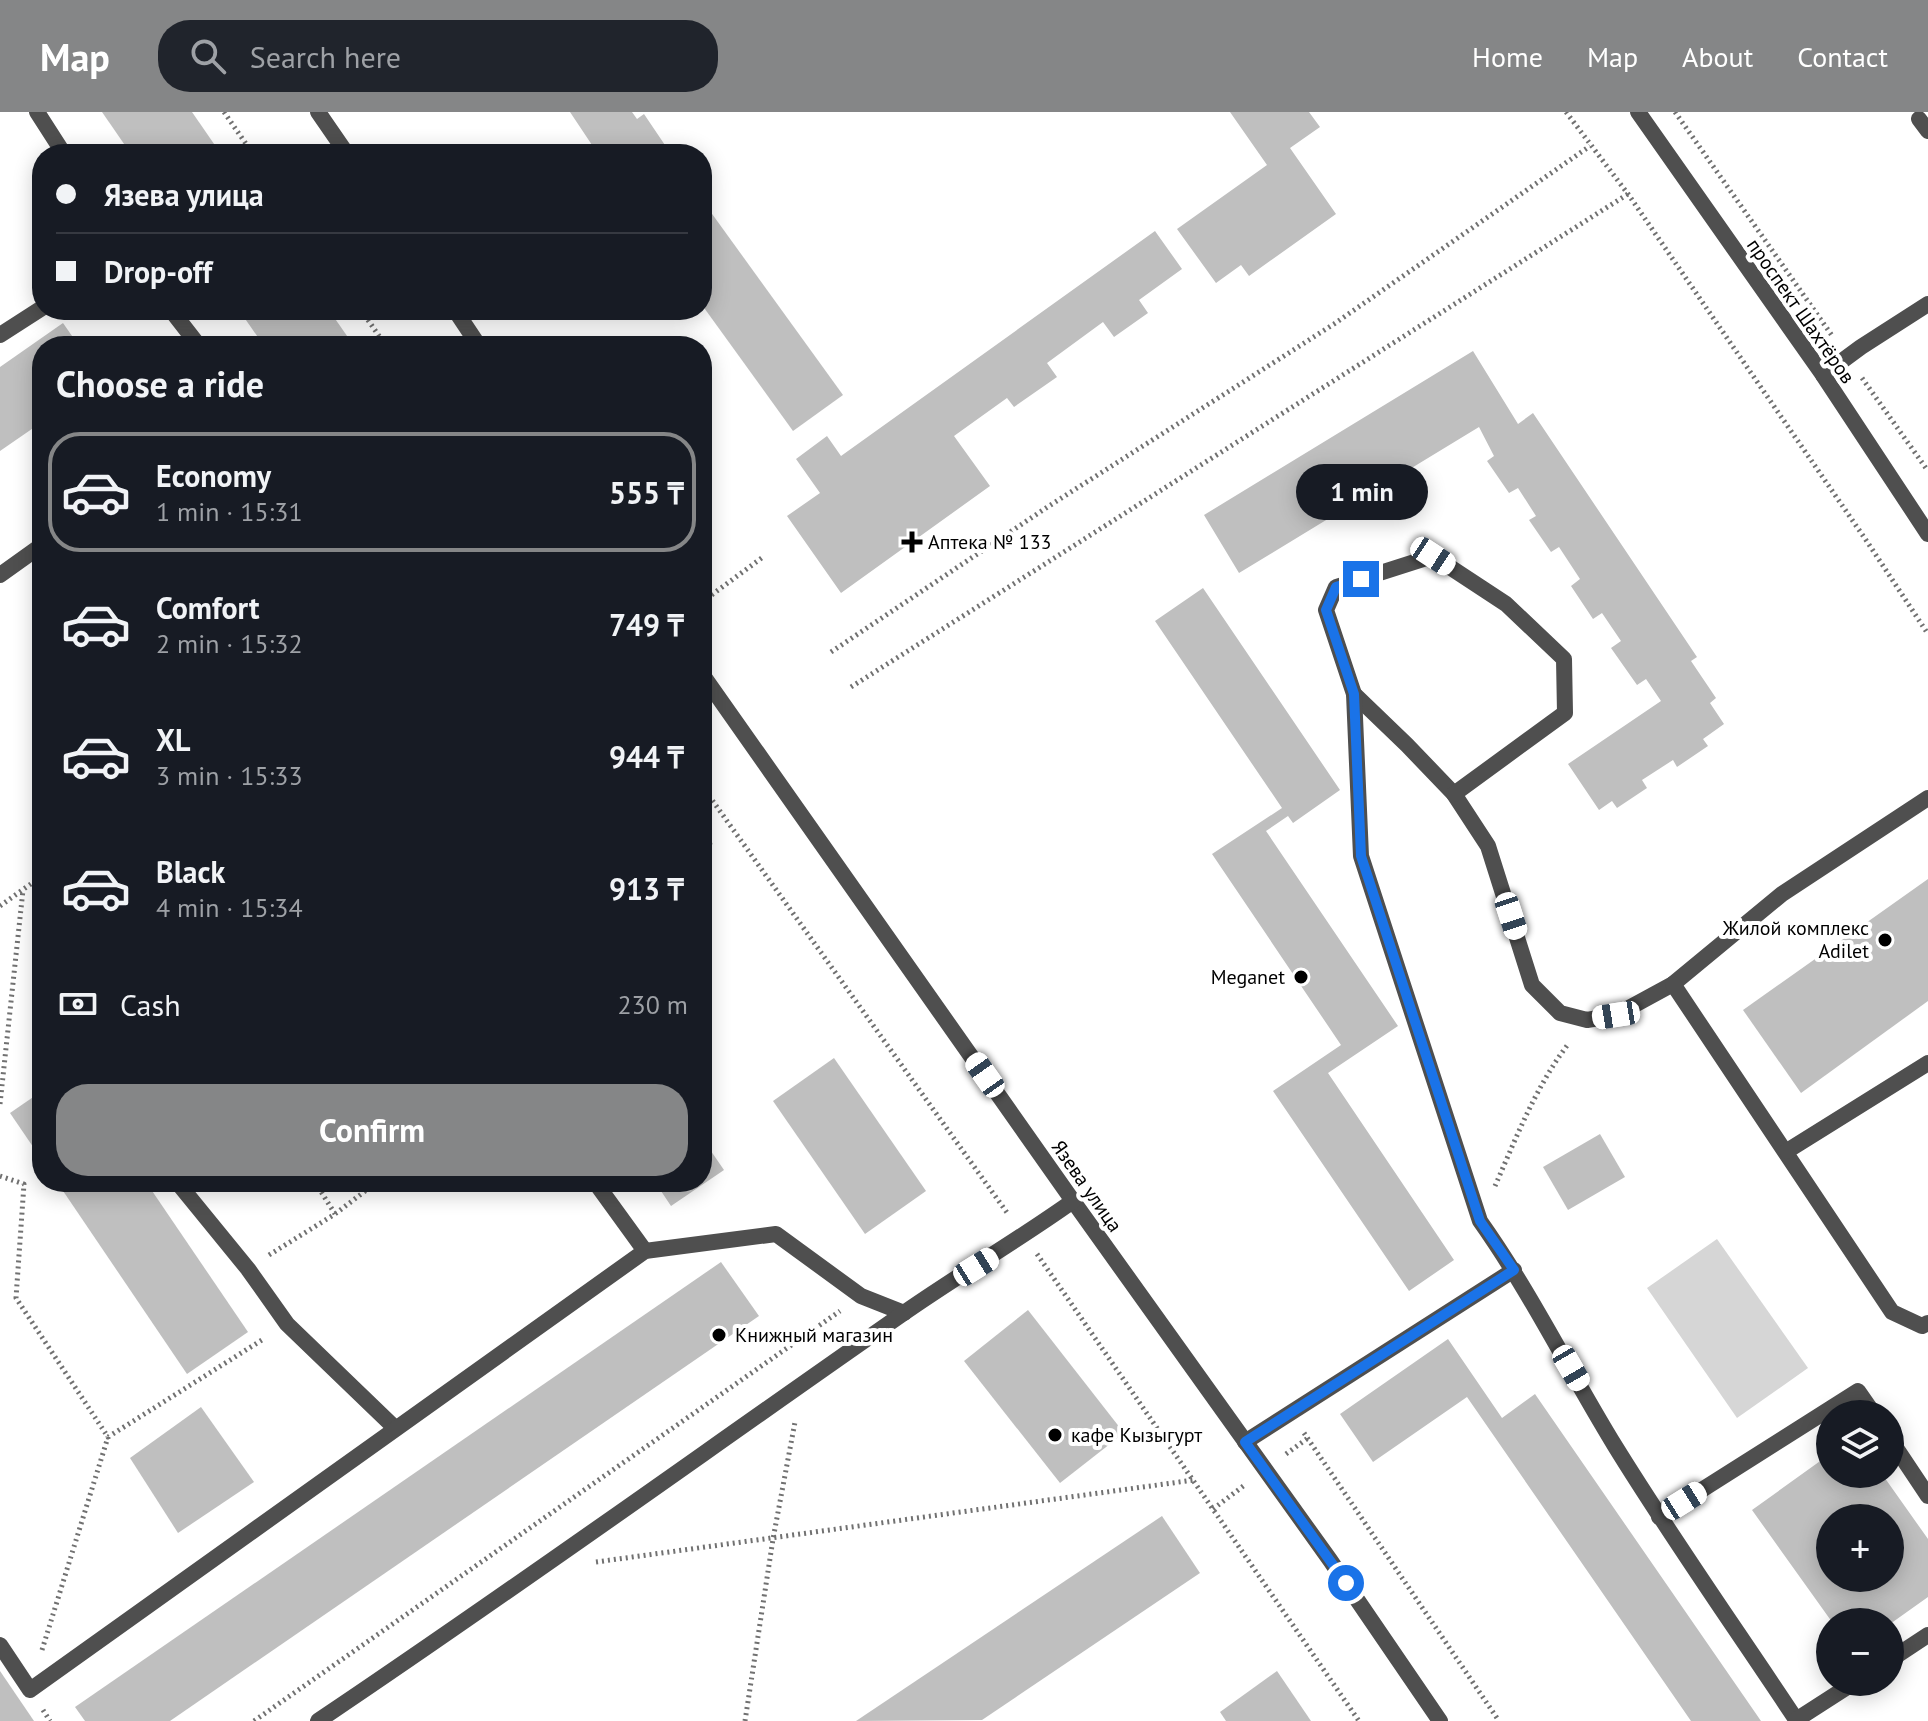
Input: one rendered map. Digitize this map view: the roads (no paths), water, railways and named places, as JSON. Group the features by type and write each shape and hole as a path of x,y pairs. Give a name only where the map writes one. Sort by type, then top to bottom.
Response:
{"street":[{"path":"37,112 58,144"},
{"path":"318,112 340,144"},
{"name":"проспект Шахтёров","path":"1638,112 1823,375 1928,534"},
{"path":"1823,375 1928,304"},
{"path":"0,335 32,314"},
{"path":"179,320 191,336"},
{"path":"0,575 32,552"},
{"path":"1454,794 1565,713 1564,659 1506,604 1433,556 1336,587 1326,610 1354,694 1361,856 1480,1221 1514,1270 1659,1517 1796,1720 1833,1696"},
{"name":"Язева улица","path":"712,688 1330,1560 1440,1721"},
{"path":"1354,694 1454,794 1488,846 1532,985 1560,1013 1587,1020 1616,1015 1673,984 1782,894 1928,798"},
{"path":"1673,984 1892,1312 1922,1326 1928,1323"},
{"path":"1787,1151 1928,1063"},
{"path":"185,1192 248,1269 287,1324 395,1428"},
{"path":"602,1192 645,1251"},
{"path":"318,1721 904,1313 1073,1201"},
{"path":"0,1645 30,1690 645,1251 776,1234 861,1296 904,1313"},
{"path":"1245,1442 1514,1270"},
{"path":"1844,1400 1858,1391 1864,1400"},
{"path":"1659,1517 1816,1418"},
{"path":"1904,1460 1928,1496"},
{"path":"1904,1651 1928,1635"}],"place":[{"name":"Аптека № 133","path":"912,542"},
{"name":"Жилой комплекс Adilet","path":"1885,940"},
{"name":"Meganet","path":"1301,977"},
{"name":"Книжный магазин","path":"719,1335"},
{"name":"кафе Кызыгурт","path":"1055,1435"}]}
